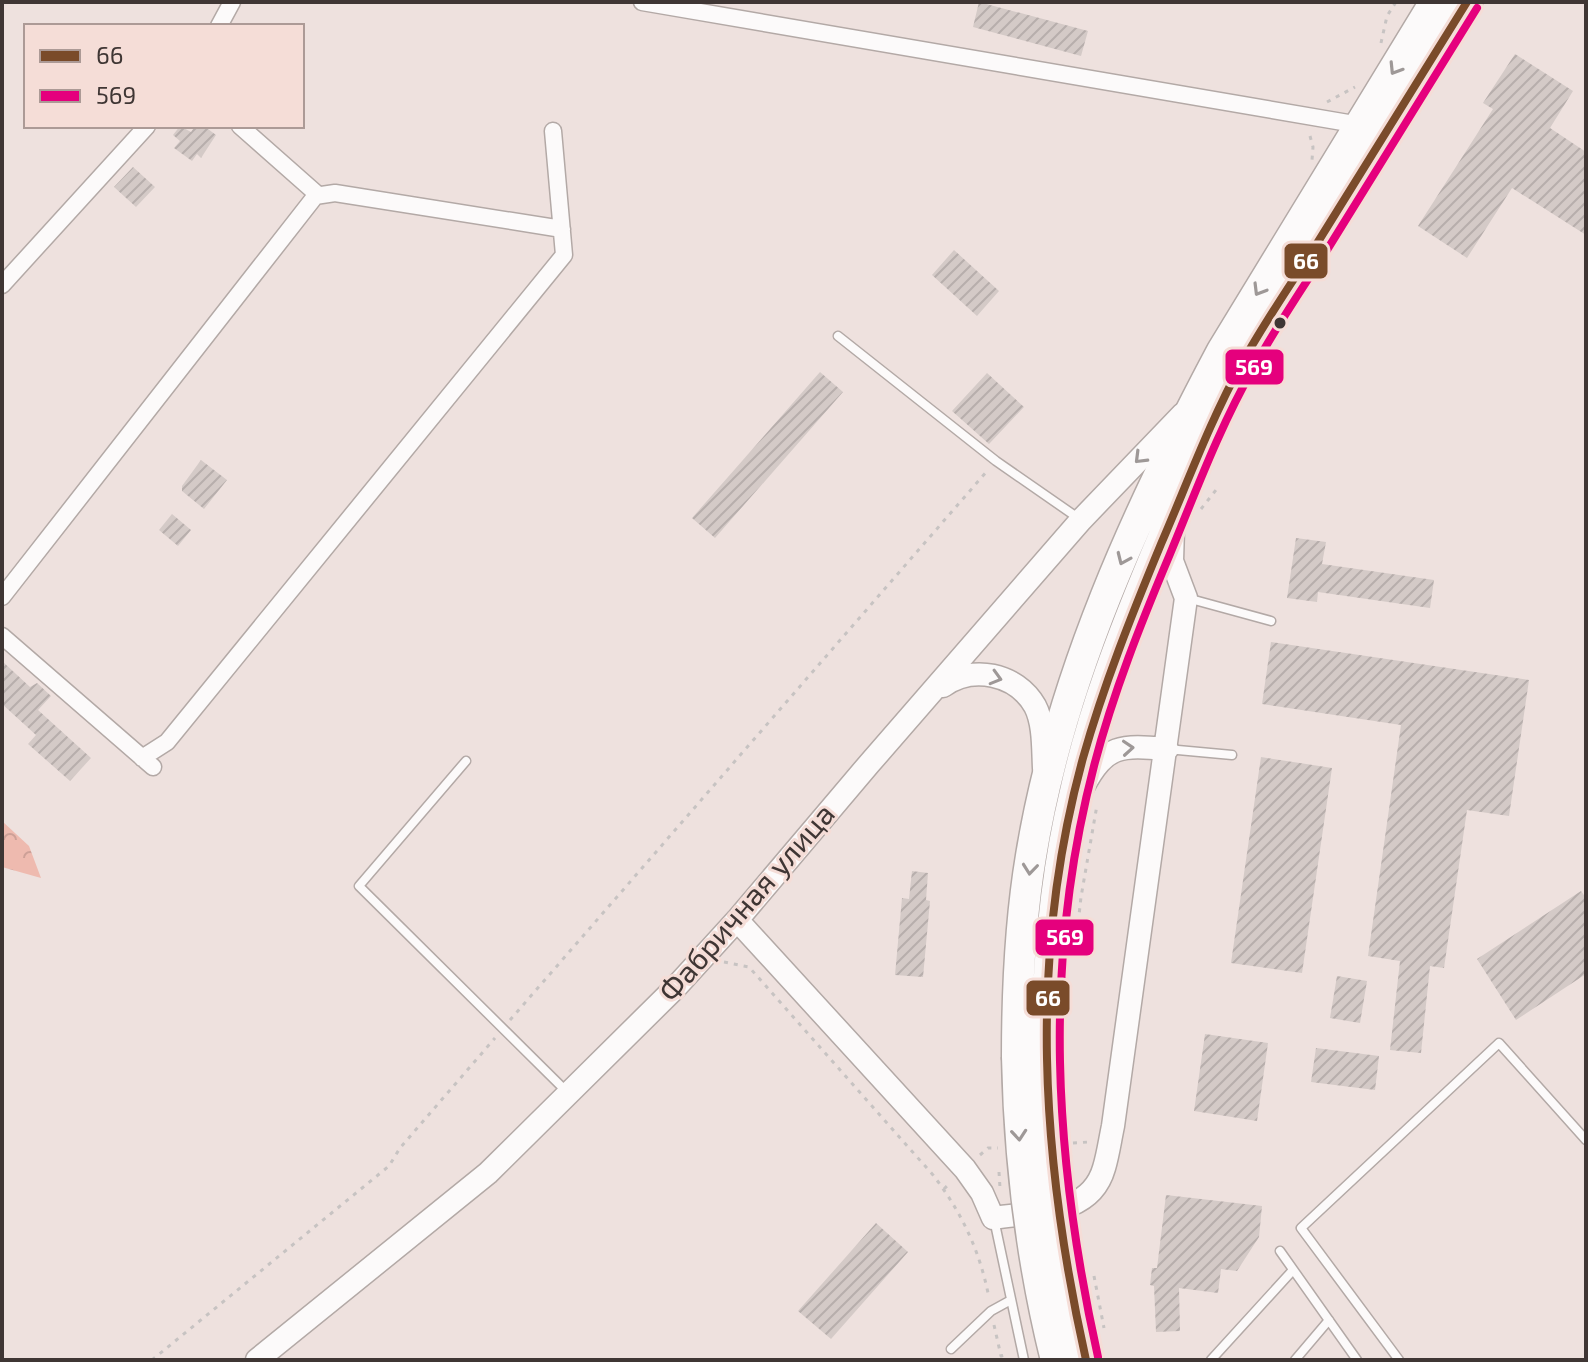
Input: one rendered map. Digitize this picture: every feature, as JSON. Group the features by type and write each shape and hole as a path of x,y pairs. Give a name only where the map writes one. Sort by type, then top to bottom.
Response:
{"highway":[{"path":"1086,1360 1069,1288 1047,1123 1031,1057 1021,946 1031,856 1065,715 1106,597 1195,402 1222,351 1435,2"},
{"path":"1056,1360 1032,1247 1018,1124 1051,948 1070,815 1086,750 1112,665 1178,503 1242,363 1467,2"}],"street":[{"path":"220,24 232,2"},
{"path":"642,2 1360,125"},
{"path":"2,285 145,128"},
{"path":"2,597 317,194 242,128"},
{"path":"2,636 148,763 564,255 553,131"},
{"path":"315,196 335,193 562,229"},
{"name":"Фабричная улица","path":"257,1360 488,1173 695,966 1081,520 1195,402"},
{"path":"737,920 965,1169 982,1193 993,1218 1075,1205 1085,1199 1101,1178 1113,1126 1167,749 1180,626 1186,598 1175,573 1170,546 1178,503"},
{"path":"925,699 950,681 965,675 984,674 1014,684 1036,708 1042,739 1045,793"},
{"path":"1070,815 1084,784 1104,755 1124,747 1167,749"}],"lane":[{"path":"838,336 996,461 1081,520"},
{"path":"1186,598 1271,621"},
{"path":"1167,749 1232,755"},
{"path":"466,761 359,886 569,1094"},
{"path":"1399,1360 1301,1228 1499,1043 1586,1140"},
{"path":"993,1218 1023,1355"},
{"path":"1280,1251 1357,1360"},
{"path":"1211,1360 1293,1270"},
{"path":"951,1349 991,1311 1011,1300"},
{"path":"1295,1360 1329,1320"}],"path":[{"path":"1376,52 1382,41 1387,16 1396,2"},
{"path":"1320,103 1332,101 1358,84"},
{"path":"152,1360 389,1166 400,1148 503,1028 996,461"},
{"path":"1075,952 1098,801"},
{"path":"695,966 702,973 729,961 749,967 933,1175 955,1204 968,1229 983,1269 1001,1356 1023,1355"},
{"path":"1093,1273 1103,1319"}],"green space":[{"path":"2,821 29,846 41,878 2,867"}],"building":[{"path":"979,2 1088,31 1081,56 973,27"},
{"path":"1515,54 1573,91 1550,128 1586,152 1586,235 1512,188 1467,258 1418,226 1493,109 1483,103"},
{"path":"178,128 191,132 194,128 207,128 216,135 201,158 197,154 192,161 174,148 180,141 173,135"},
{"path":"133,167 155,187 136,207 114,187"},
{"path":"954,250 999,291 977,316 932,275"},
{"path":"820,372 843,392 715,538 692,518"},
{"path":"987,373 1024,407 989,444 952,411"},
{"path":"201,460 227,480 204,509 182,491 182,486"},
{"path":"172,514 191,530 178,546 159,530"},
{"path":"1296,538 1326,542 1322,564 1434,580 1430,608 1318,592 1317,602 1287,598"},
{"path":"1271,642 1529,680 1509,816 1467,810 1444,968 1430,966 1421,1053 1390,1050 1400,961 1368,956 1401,725 1262,704"},
{"path":"2,661 30,687 37,683 51,696 38,710 91,758 70,781 28,744 36,735 2,704"},
{"path":"1261,757 1332,768 1302,973 1231,963"},
{"path":"912,871 928,873 926,900 930,901 923,977 895,975 902,898 909,899"},
{"path":"1581,891 1586,898 1586,974 1516,1020 1477,959"},
{"path":"1337,976 1367,981 1360,1023 1330,1018"},
{"path":"1205,1034 1268,1043 1257,1121 1194,1111"},
{"path":"1316,1048 1379,1056 1375,1090 1311,1082"},
{"path":"1166,1195 1262,1206 1259,1237 1237,1271 1221,1269 1218,1293 1179,1288 1180,1331 1156,1332 1154,1286 1150,1285 1152,1268 1157,1268"},
{"path":"876,1223 908,1252 831,1339 798,1311"}],"transit line":[{"name":"66","path":"1086,1360 1059,1209 1047,1059 1048,983 1054,908 1065,833 1083,758 1109,676 1140,597 1230,385 1259,333 1467,2"},
{"name":"569","path":"1098,1357 1072,1209 1060,1062 1066,914 1077,840 1094,766 1119,685 1149,606 1230,412 1262,352 1477,8"}]}
